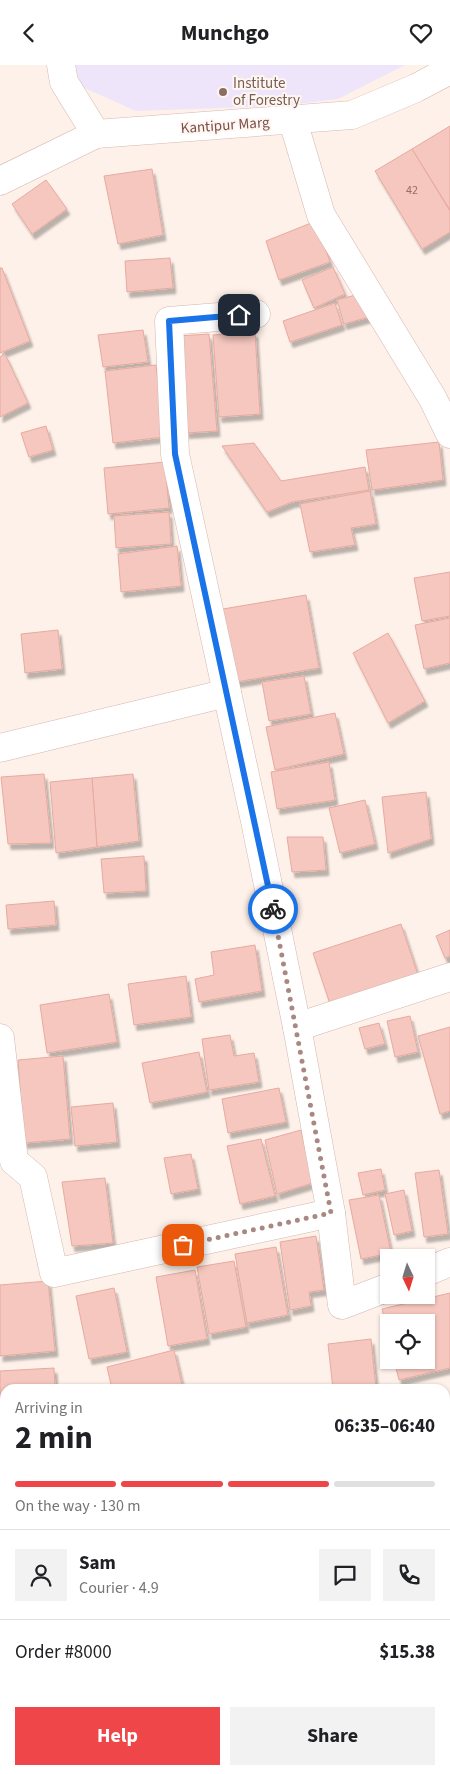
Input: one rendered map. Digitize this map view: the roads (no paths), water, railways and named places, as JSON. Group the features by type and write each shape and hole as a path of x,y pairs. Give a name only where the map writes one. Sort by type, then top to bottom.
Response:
{"street":[{"path":"61,65 64,82 96,134"},
{"name":"Kantipur Marg","path":"0,181 96,134 293,121 352,115 416,88 450,70"},
{"path":"293,121 321,215 442,395 450,434"},
{"path":"256,314 169,321 175,454 297,1027 331,1213 342,1305 380,1290"},
{"path":"0,748 227,693"},
{"path":"297,1027 450,977"},
{"path":"0,1038 7,1162 33,1177 54,1273 331,1213"},
{"path":"435,1269 450,1263"}],"place":[{"name":"Institute of Forestry","path":"223,92"}]}
